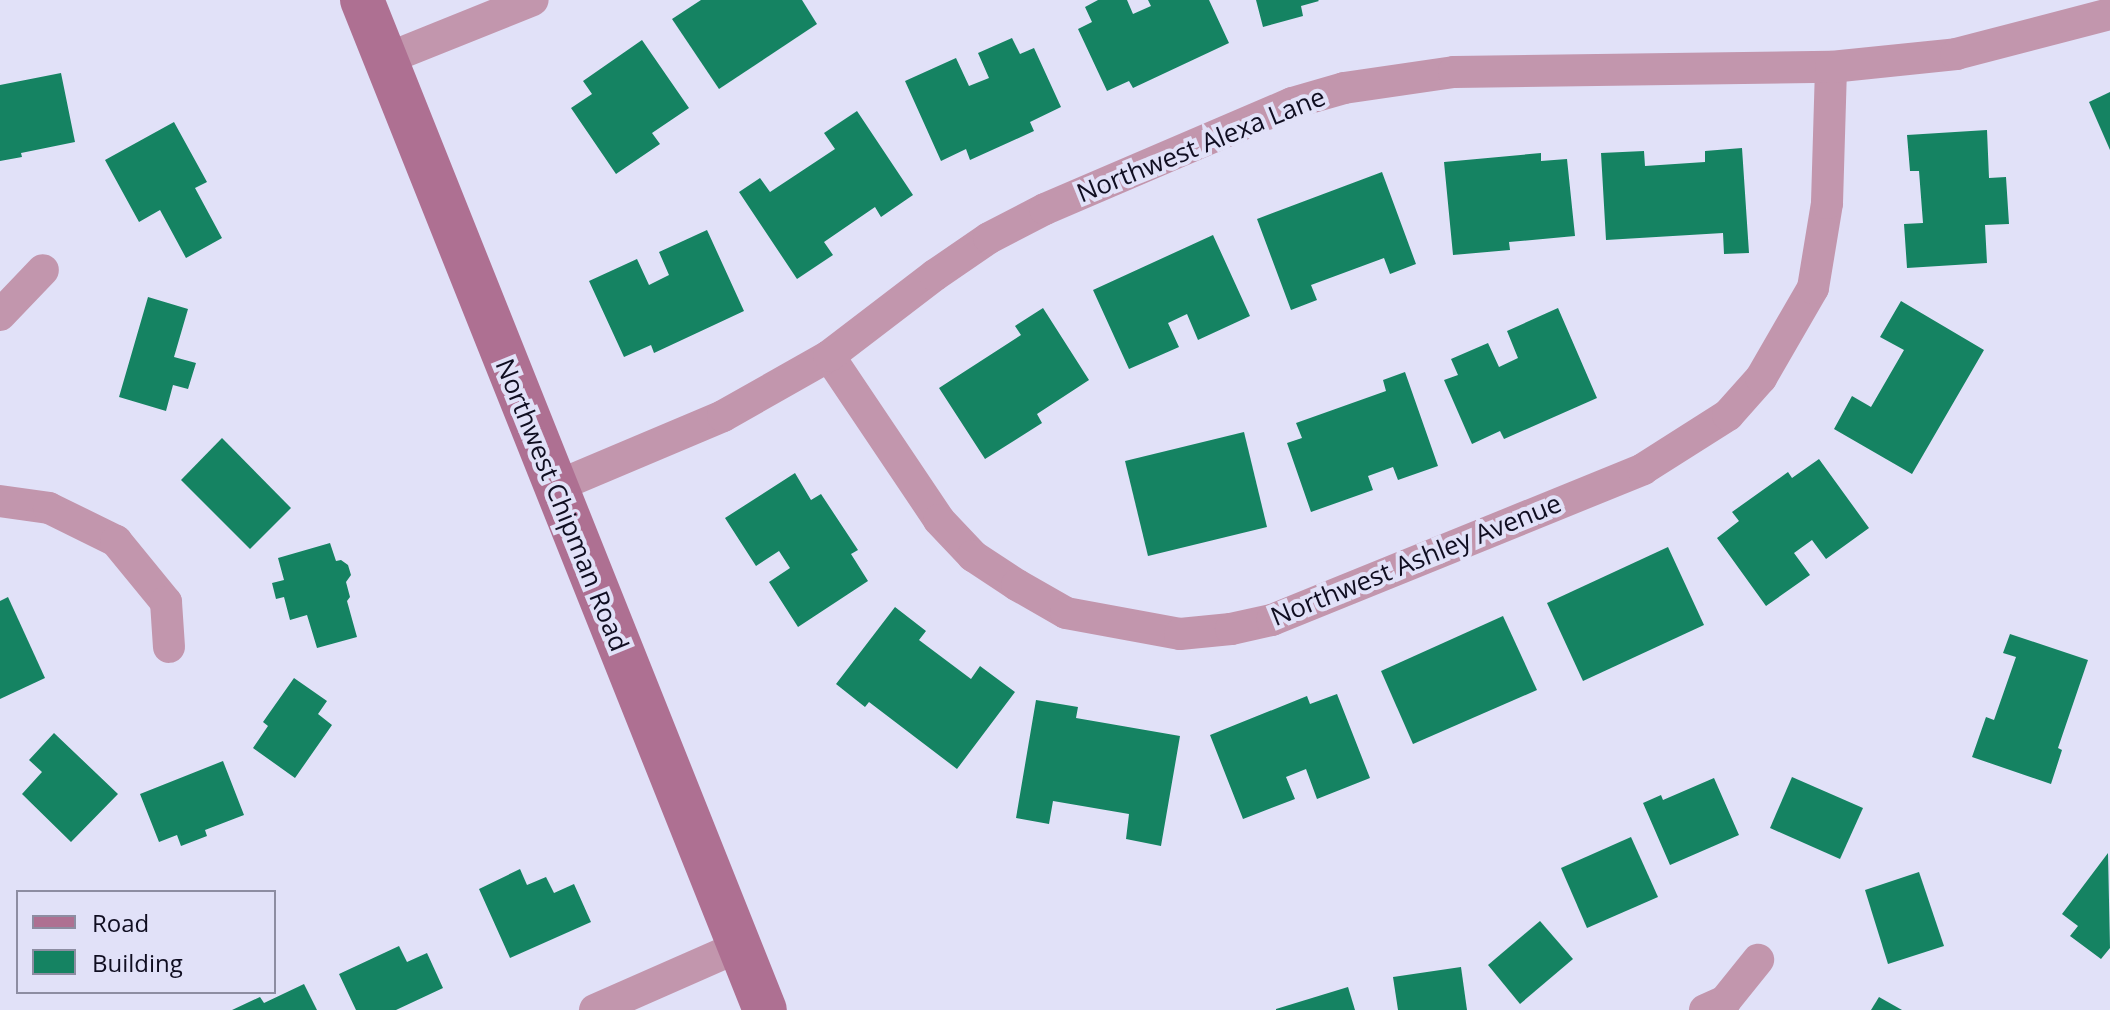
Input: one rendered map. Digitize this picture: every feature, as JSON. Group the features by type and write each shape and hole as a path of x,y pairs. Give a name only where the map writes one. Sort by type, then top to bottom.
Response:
{"main road":[{"name":"Northwest Chipman Road","path":"362,0 765,1010"}],"street":[{"path":"386,59 533,0"},
{"name":"Northwest Alexa Lane","path":"555,487 723,416 829,356 989,238 1045,209 1292,103 1331,92 1454,72 1831,67 1956,54 2110,14"},
{"name":"Northwest Ashley Avenue","path":"829,356 939,520 973,556 1017,585 1066,613 1180,634 1231,629 1272,620 1643,469 1728,415 1761,378 1813,288 1827,203 1831,67"},
{"path":"0,315 43,270"},
{"path":"0,501 49,508 116,541 166,602 169,647"},
{"path":"595,1010 738,947"},
{"path":"1705,1010 1725,1001 1758,960"}],"building":[{"path":"701,0 802,0 817,24 719,89 672,19"},
{"path":"1098,0 1127,0 1133,14 1151,6 1148,0 1209,0 1229,43 1133,88 1129,81 1107,91 1078,29 1092,22 1085,7"},
{"path":"1256,0 1319,1 1301,6 1303,16 1263,27"},
{"path":"1012,38 1020,54 1034,48 1061,107 1030,122 1034,131 970,160 966,149 941,161 905,81 956,58 969,86 989,78 978,53"},
{"path":"642,40 689,108 652,133 660,144 616,174 571,108 592,94 583,81"},
{"path":"61,73 75,142 21,153 22,157 0,161 0,85"},
{"path":"2110,92 2110,150 2089,102"},
{"path":"857,111 913,195 881,217 875,207 824,242 833,255 797,279 739,192 760,178 770,192 835,149 824,133"},
{"path":"174,122 207,182 195,188 222,238 186,258 160,210 139,222 105,160"},
{"path":"1987,130 1989,178 2006,177 2009,224 1985,225 1987,263 1907,268 1904,224 1923,223 1919,171 1910,171 1907,135"},
{"path":"1742,148 1749,253 1724,254 1723,233 1606,240 1601,153 1644,151 1645,166 1705,162 1705,151"},
{"path":"1541,153 1541,161 1567,159 1575,236 1509,242 1510,250 1453,255 1444,162"},
{"path":"1382,172 1416,264 1390,274 1384,258 1311,285 1317,300 1291,310 1257,219"},
{"path":"707,230 744,311 654,353 651,345 624,357 589,281 637,259 649,285 669,275 659,252"},
{"path":"1213,235 1250,316 1198,340 1187,314 1168,323 1179,347 1129,369 1093,290"},
{"path":"148,297 188,309 174,357 196,363 188,389 173,385 166,411 119,397"},
{"path":"1901,301 1984,350 1912,474 1834,429 1852,396 1871,407 1904,350 1880,337"},
{"path":"1043,308 1089,380 1037,414 1042,423 985,459 939,388 1021,335 1015,326"},
{"path":"1558,308 1597,398 1504,439 1500,431 1472,444 1444,380 1458,375 1451,359 1488,343 1499,367 1518,358 1507,331"},
{"path":"1405,372 1438,466 1398,480 1393,467 1368,476 1373,490 1311,512 1287,443 1302,438 1296,423 1386,391 1383,380"},
{"path":"1244,432 1267,527 1148,556 1125,461"},
{"path":"222,438 291,508 250,549 181,480"},
{"path":"1819,459 1869,528 1826,559 1812,540 1794,553 1810,575 1766,606 1717,538 1739,521 1732,512 1788,472 1792,478"},
{"path":"795,473 811,500 821,494 858,550 851,554 868,581 798,627 769,582 790,568 779,551 756,566 725,518"},
{"path":"330,543 336,561 341,560 348,565 351,575 346,582 350,597 347,601 357,637 317,648 307,615 290,620 284,597 276,599 272,583 284,580 278,558"},
{"path":"1668,547 1704,625 1583,681 1547,603"},
{"path":"8,597 45,678 0,699 0,601"},
{"path":"895,607 926,631 919,640 971,679 980,666 1015,692 957,769 869,702 865,707 836,684"},
{"path":"1503,616 1537,690 1413,744 1381,671"},
{"path":"2010,634 2088,660 2058,748 2062,750 2051,784 1972,757 1986,717 1994,720 2016,657 2003,653"},
{"path":"294,678 327,701 318,714 332,725 295,778 253,748 268,726 263,722"},
{"path":"1337,694 1370,778 1317,799 1306,769 1286,777 1295,799 1243,819 1210,735 1307,696 1310,704"},
{"path":"1036,700 1078,707 1076,718 1180,736 1161,846 1126,839 1129,814 1053,801 1049,824 1016,818"},
{"path":"54,733 118,794 71,842 22,794 42,772 29,760"},
{"path":"223,761 244,815 205,830 207,836 181,846 177,835 159,842 140,794"},
{"path":"1792,777 1863,808 1840,859 1770,828"},
{"path":"1714,778 1739,835 1670,865 1643,803 1661,795 1663,800"},
{"path":"1631,837 1658,897 1587,928 1561,868"},
{"path":"2108,853 2110,948 2101,959 2070,936 2078,926 2062,914"},
{"path":"520,869 527,885 546,877 554,893 574,884 591,922 510,958 479,889"},
{"path":"1919,872 1944,946 1888,964 1865,890"},
{"path":"1540,921 1573,959 1520,1004 1488,965"},
{"path":"399,946 407,962 427,953 443,988 396,1010 356,1010 339,974"},
{"path":"1461,967 1467,1010 1398,1010 1393,977"},
{"path":"304,984 317,1010 232,1010 260,997 264,1003"},
{"path":"1348,987 1355,1010 1276,1010 1276,1009"},
{"path":"1879,997 1902,1010 1871,1010"}]}
